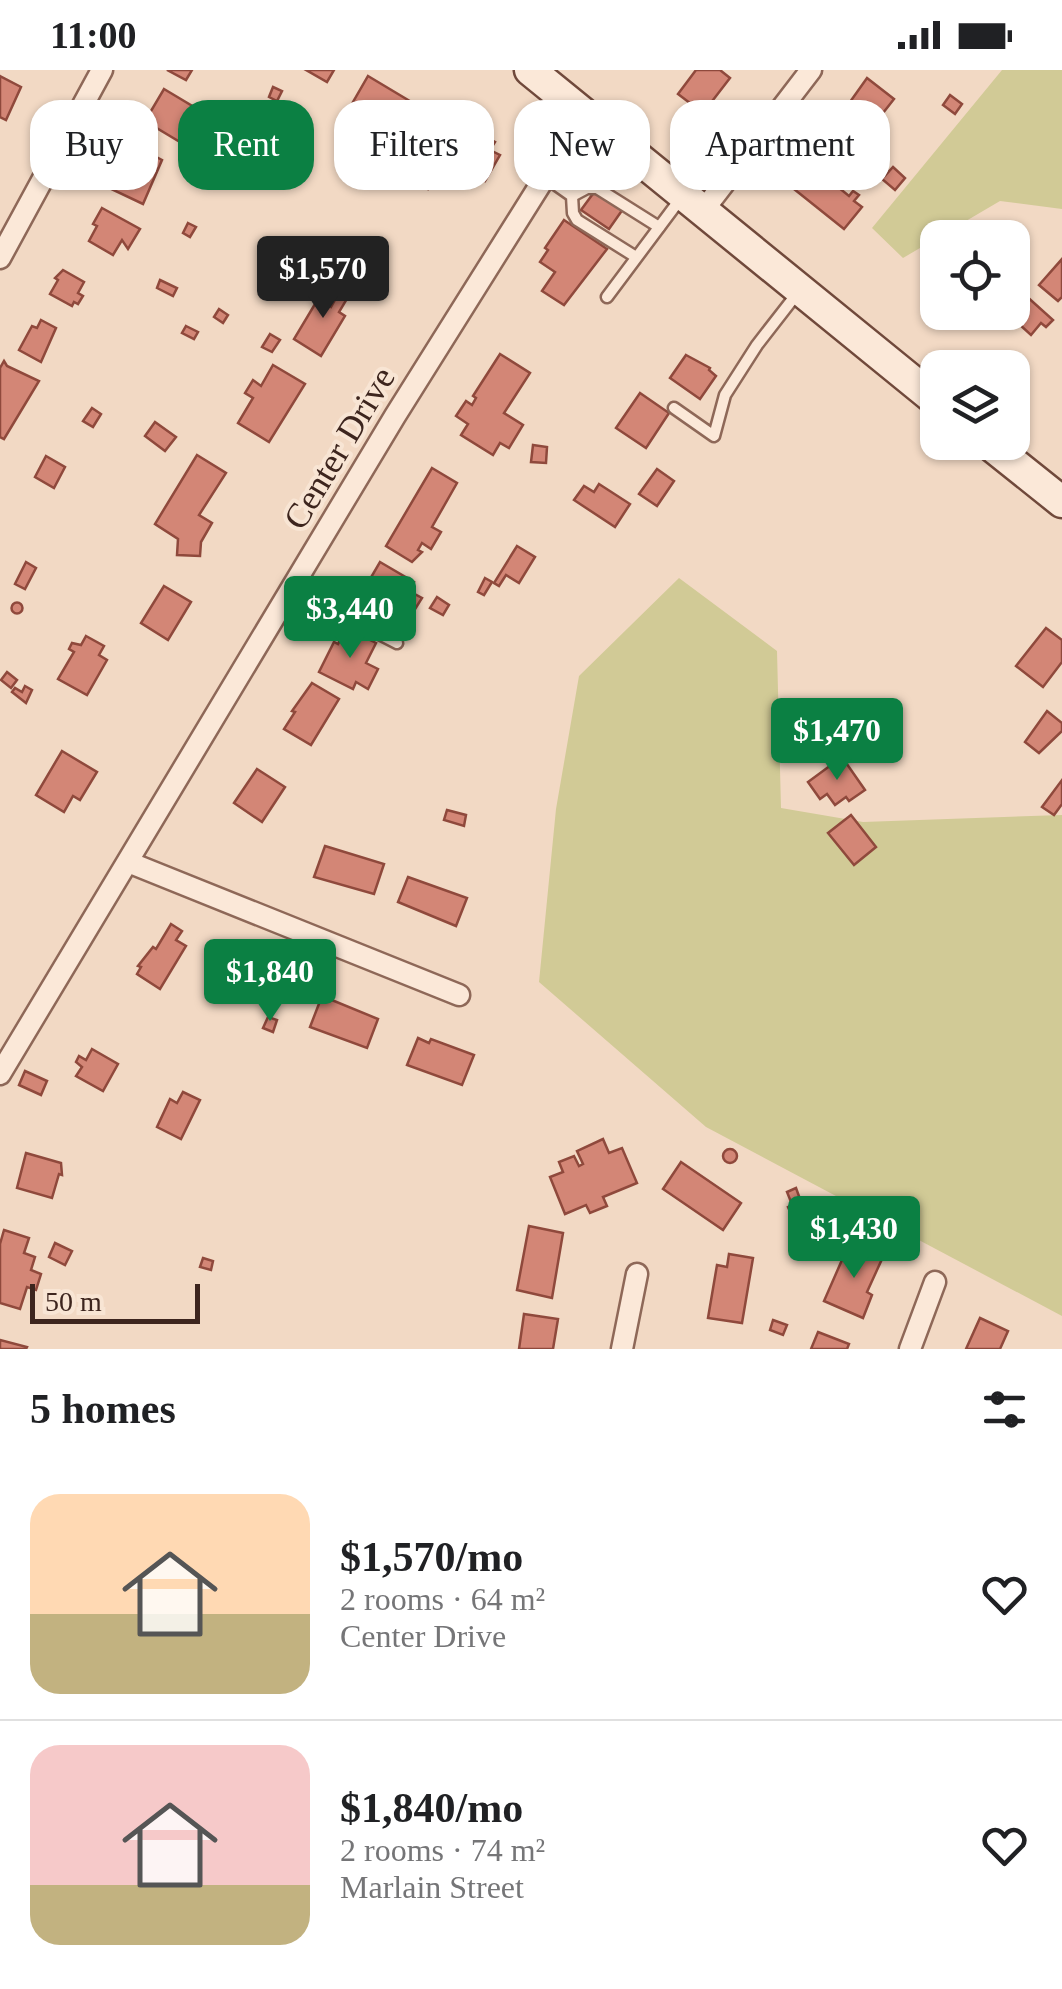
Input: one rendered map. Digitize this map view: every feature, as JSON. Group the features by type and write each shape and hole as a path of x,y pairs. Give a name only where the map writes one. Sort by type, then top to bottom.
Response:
{"street":[{"path":"0,258 102,70"},
{"path":"530,70 567,100"},
{"path":"692,204 811,70"},
{"path":"650,169 920,387"},
{"name":"Center Drive","path":"0,1074 395,416 537,190"},
{"path":"1010,460 1062,502"},
{"path":"128,862 459,995"},
{"path":"622,1349 637,1274"},
{"path":"910,1349 935,1282"}],"lane":[{"path":"572,196 587,188 597,188 659,227"},
{"path":"563,190 572,196"},
{"path":"572,196 572,214 577,220 636,257"},
{"path":"606,296 659,227 692,204"},
{"path":"674,408 714,436 724,394 800,290"},
{"path":"292,589 397,643"}],"shaded area":[{"path":"1002,70 1062,70 1062,209 1000,201 968,220 920,220 920,248 903,258 872,228"},
{"path":"679,578 777,651 781,808 863,822 1062,815 1062,1316 706,1127 539,982 556,809 579,676"}],"building":[{"path":"167,70 192,70 186,80"},
{"path":"306,70 334,70 327,82"},
{"path":"696,70 720,70 730,78 713,100 686,100 678,94"},
{"path":"0,76 21,87 6,120 0,117"},
{"path":"368,76 408,100 354,100"},
{"path":"867,78 894,99 890,104 890,100 851,100"},
{"path":"273,87 282,91 278,100 269,97"},
{"path":"164,89 182,100 178,100 178,141 158,129 157,100"},
{"path":"950,95 962,104 955,114 943,105"},
{"path":"893,167 905,178 895,190 890,186"},
{"path":"113,190 149,190 143,204"},
{"path":"795,190 842,190 849,196 853,191 859,195 854,201 862,207 844,229"},
{"path":"595,191 623,209 609,229 581,210"},
{"path":"102,208 140,229 128,249 122,240 113,255 89,241"},
{"path":"564,220 607,249 564,305 542,291 555,272 540,262"},
{"path":"188,223 196,227 190,237 183,233"},
{"path":"1062,259 1062,297 1058,301 1039,285"},
{"path":"63,270 84,282 78,304 74,302 72,306 50,294 58,280 55,278"},
{"path":"160,280 177,288 173,296 157,288"},
{"path":"331,280 351,292 339,312 345,316 321,356 294,339 318,299 331,307 336,298 324,291"},
{"path":"1030,299 1053,320 1046,327 1041,323 1031,335 1026,330 1030,330"},
{"path":"219,309 228,315 223,323 214,317"},
{"path":"41,320 56,328 41,362 19,350 32,326 37,328"},
{"path":"186,326 198,332 194,339 182,333"},
{"path":"270,334 280,340 272,352 262,347"},
{"path":"500,354 530,373 504,413 523,425 509,448 500,443 493,455 461,435 468,424 456,416 466,401 472,405 476,398 473,396"},
{"path":"686,355 710,368 716,376 700,399 670,378"},
{"path":"4,361 39,381 4,439 0,437 0,368"},
{"path":"273,365 305,384 269,442 238,423 253,398 245,393 253,380 261,386"},
{"path":"640,393 669,413 646,448 616,428"},
{"path":"92,408 101,414 93,427 83,421"},
{"path":"155,422 176,437 165,451 145,436"},
{"path":"533,445 547,447 546,463 531,462"},
{"path":"197,455 226,473 199,515 212,523 201,542 200,556 177,555 178,539 155,524"},
{"path":"46,456 65,467 54,488 35,477"},
{"path":"432,468 457,483 432,527 441,532 431,549 422,543 418,550 422,552 412,562 386,546"},
{"path":"657,469 674,481 657,506 639,494"},
{"path":"599,484 630,504 615,527 574,500 584,486 594,492"},
{"path":"517,546 535,557 519,583 506,575 499,586 494,583"},
{"path":"26,562 36,568 25,589 15,584"},
{"path":"380,562 414,582 409,591 422,598 412,614 400,607 389,627 359,610 368,594 363,591"},
{"path":"485,578 492,582 484,595 478,592"},
{"path":"164,586 191,602 168,640 141,623"},
{"path":"437,597 449,605 443,615 430,608"},
{"path":"17,602 23,608 17,614 11,608"},
{"path":"346,628 376,643 366,663 378,669 368,689 356,682 353,689 319,672"},
{"path":"1046,628 1062,640 1062,662 1043,687 1016,666"},
{"path":"86,636 104,646 99,655 107,660 87,695 58,679 74,652 69,649 72,643 81,645"},
{"path":"7,672 17,680 11,688 1,680"},
{"path":"312,683 339,699 311,745 284,729"},
{"path":"25,686 32,690 26,703 12,692 15,688 22,692"},
{"path":"1047,711 1062,723 1062,731 1039,753 1025,742"},
{"path":"62,751 97,772 80,800 73,796 64,812 36,795"},
{"path":"842,757 865,790 835,805 827,794 820,799 808,782"},
{"path":"257,769 285,787 262,822 234,803"},
{"path":"1062,780 1062,804 1054,815 1042,807"},
{"path":"447,810 466,815 464,826 444,820"},
{"path":"851,815 876,847 854,865 828,833"},
{"path":"325,846 384,864 374,894 314,877"},
{"path":"408,877 467,898 456,926 398,902"},
{"path":"171,924 182,931 176,940 186,946 160,989 137,974 141,967 138,966 153,947 156,949"},
{"path":"322,996 378,1019 367,1048 310,1027"},
{"path":"268,1017 277,1020 273,1032 263,1028"},
{"path":"418,1038 474,1055 462,1085 407,1065"},
{"path":"92,1049 118,1064 103,1091 76,1076 82,1067 76,1062 79,1056 86,1060"},
{"path":"25,1071 47,1081 41,1095 19,1085"},
{"path":"183,1092 200,1100 181,1139 157,1127 170,1099 177,1103"},
{"path":"603,1139 609,1153 622,1148 637,1183 603,1197 607,1206 590,1213 586,1205 565,1214 550,1177 563,1172 559,1162 574,1156 579,1166 583,1164 577,1151"},
{"path":"730,1149 737,1156 730,1163 723,1156"},
{"path":"26,1153 61,1163 62,1175 59,1174 52,1198 17,1188"},
{"path":"681,1162 741,1203 723,1230 663,1189"},
{"path":"796,1188 800,1199 791,1202 787,1192"},
{"path":"798,1202 802,1211 792,1216 788,1207"},
{"path":"812,1209 839,1219 832,1235 805,1225"},
{"path":"529,1226 563,1233 552,1298 517,1290"},
{"path":"4,1230 29,1238 24,1253 35,1257 31,1270 41,1274 36,1290 27,1287 20,1309 0,1303 0,1244"},
{"path":"55,1243 72,1251 65,1265 49,1257"},
{"path":"849,1244 882,1259 867,1292 872,1295 863,1318 824,1301"},
{"path":"729,1254 753,1258 742,1323 708,1318 717,1265 727,1267"},
{"path":"203,1258 213,1261 211,1270 200,1267"},
{"path":"524,1314 558,1319 553,1349 519,1349"},
{"path":"980,1318 1008,1331 1000,1349 966,1349"},
{"path":"773,1320 787,1325 783,1335 770,1330"},
{"path":"818,1332 849,1344 847,1349 811,1349"},
{"path":"0,1340 27,1347 0,1349"}]}
